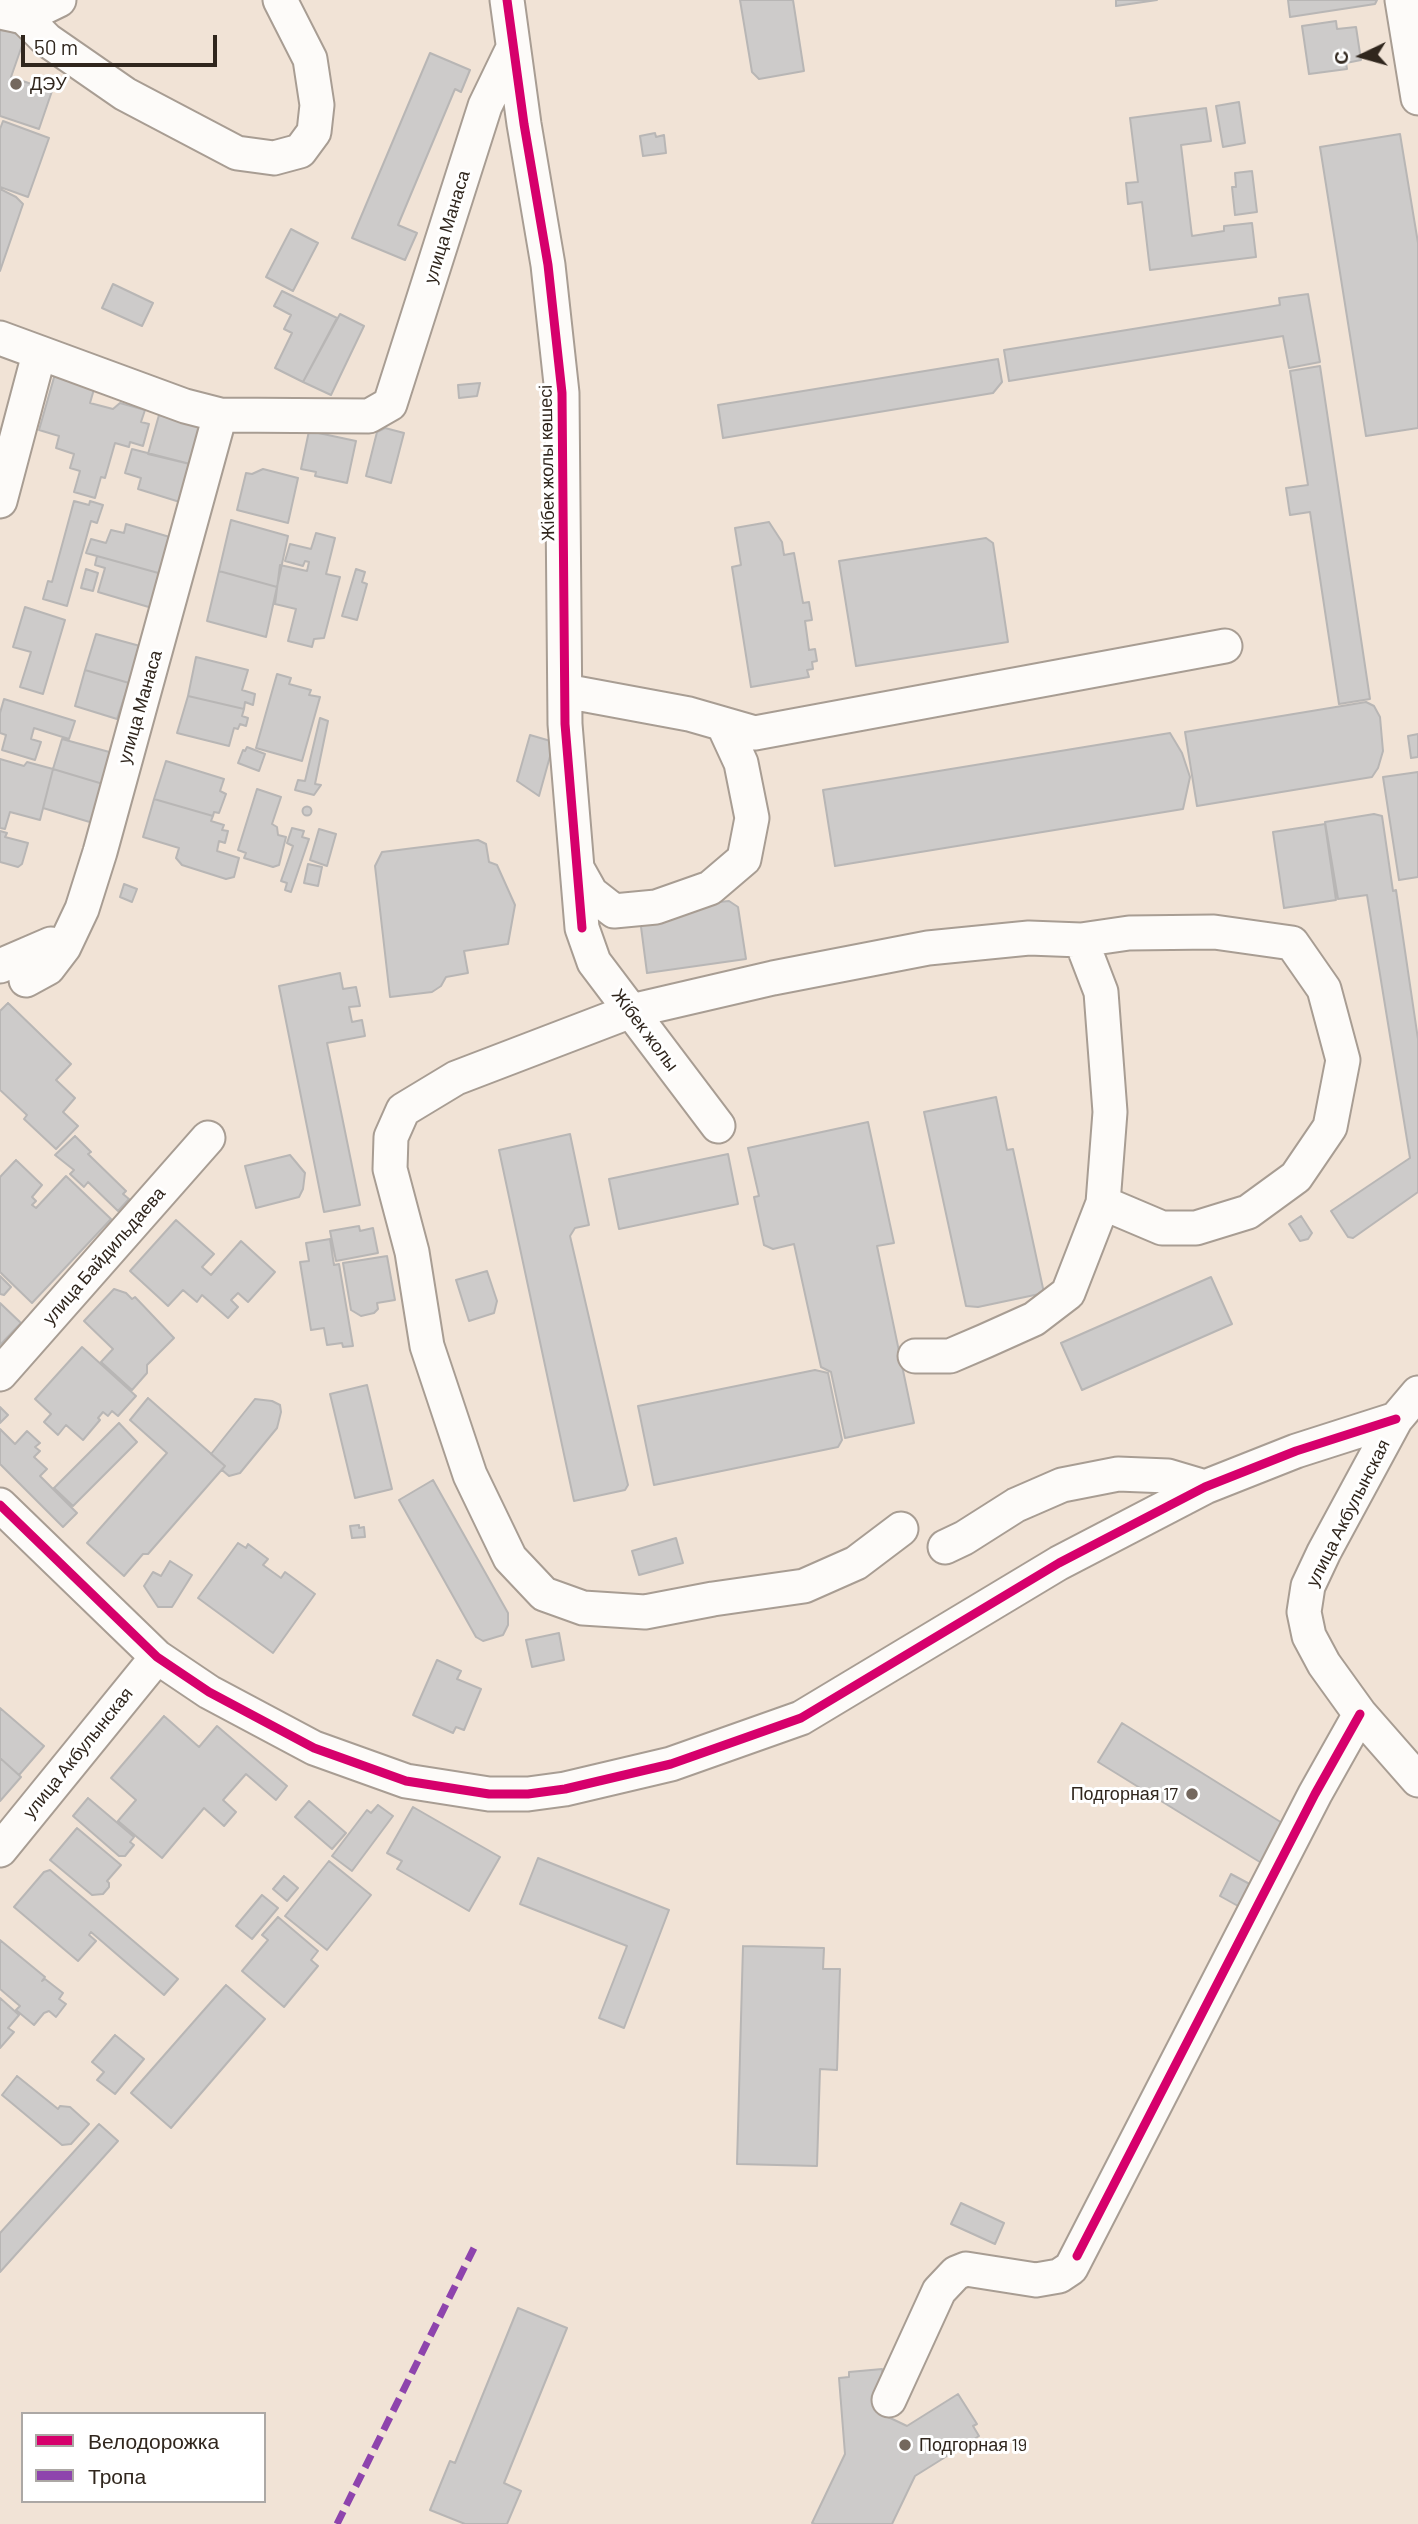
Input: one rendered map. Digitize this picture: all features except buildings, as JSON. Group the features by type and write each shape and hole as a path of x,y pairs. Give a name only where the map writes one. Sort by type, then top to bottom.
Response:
{"street":[{"path":"12,14 59,0"},
{"path":"12,14 125,94 237,153 274,158 300,150 314,132 317,105 310,60 280,0"},
{"name":"Жібек жолы көшесі","path":"507,0 548,265 562,393 565,724 582,928"},
{"path":"1402,0 1418,98"},
{"name":"улица Манаса","path":"0,338 185,406 220,415 369,416 390,404 485,106 513,48"},
{"path":"0,501 39,354"},
{"name":"улица Манаса","path":"13,973 48,968 64,947 82,909 220,415"},
{"path":"565,691 689,714 755,733 1225,646"},
{"path":"577,868 591,892 614,911 656,907 710,888 744,859 752,818 741,763 723,724"},
{"name":"Жібек жолы","path":"582,928 594,962 718,1126"},
{"path":"901,1529 856,1563 804,1586 645,1612 583,1608 544,1594 510,1559 470,1475 427,1346 412,1252 390,1169 391,1137 403,1110 456,1078 631,1011 774,978 928,948 1030,938 1081,940 1129,933 1214,932 1293,943 1324,989 1343,1060 1330,1127 1296,1177 1248,1212 1196,1228 1162,1228 1103,1203"},
{"path":"915,1356 950,1356 1034,1319 1068,1293 1103,1203 1110,1112 1101,992 1081,940"},
{"name":"улица Байдильдаева","path":"0,1374 208,1138"},
{"name":"улица Акбулынская","path":"1418,1393 1396,1419 1324,1552 1308,1586 1304,1612 1308,1636 1324,1664 1360,1714 1418,1780"},
{"path":"0,1504 157,1657 209,1692 314,1748 407,1781 489,1794 528,1794 565,1790 671,1765 801,1718 1059,1563 1205,1487 1296,1451 1396,1419"},
{"path":"945,1547 964,1538 1016,1504 1062,1485 1118,1474 1168,1476 1205,1487"},
{"name":"улица Акбулынская","path":"0,1850 157,1657"},
{"path":"890,2400 939,2291 956,2273 967,2269 1036,2280 1059,2276 1070,2268 1315,1794 1360,1714"}],"marked path":[{"path":"337,2524 474,2248"}],"cycle path":[{"path":"507,0 524,124 548,265 562,393 565,724 582,928"},
{"path":"0,1505 157,1657 209,1692 314,1748 406,1781 489,1794 528,1794 565,1789 671,1764 801,1718 1059,1563 1205,1487 1296,1451 1396,1419"},
{"path":"1077,2256 1315,1794 1360,1714"}],"place":[{"name":"ДЭУ","path":"16,84"},
{"name":"Подгорная 17","path":"1192,1794"},
{"name":"Подгорная 19","path":"905,2445"}]}
